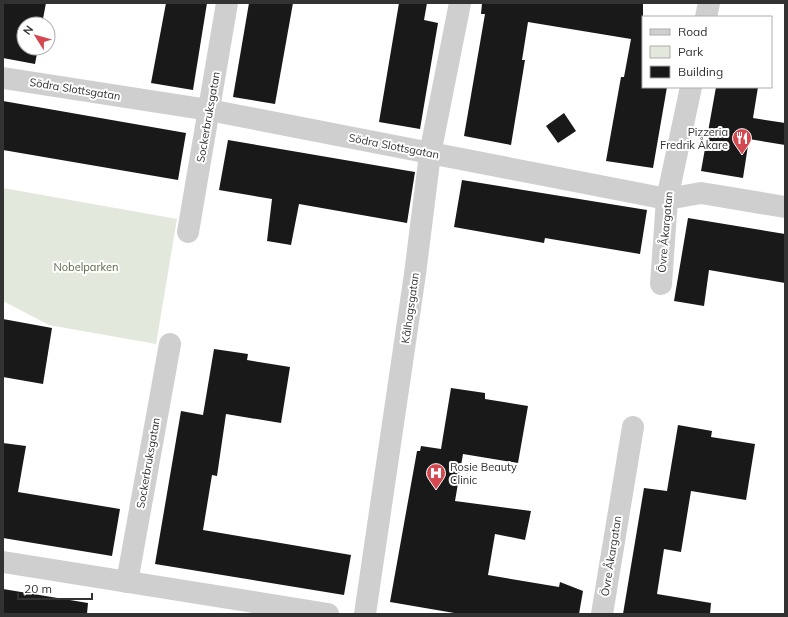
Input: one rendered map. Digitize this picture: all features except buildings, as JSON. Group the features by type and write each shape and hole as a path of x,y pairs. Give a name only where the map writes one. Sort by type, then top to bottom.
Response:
{"street":[{"name":"Sockerbruksgatan","path":"188,232 227,3"},
{"name":"Kålhagsgatan","path":"365,614 415,274 430,154 460,3"},
{"path":"706,16 709,3"},
{"name":"Södra Slottsgatan","path":"3,78 209,110 667,199 701,193 785,207"},
{"name":"Övre Åkargatan","path":"661,284 667,199 691,88"},
{"name":"Sockerbruksgatan","path":"127,582 170,344"},
{"name":"Övre Åkargatan","path":"602,614 633,427"},
{"path":"3,562 127,582 227,606 328,614"}],"green space":[{"name":"Nobelparken","path":"3,188 177,219 156,344 49,325 3,301"}],"place":[{"name":"Pizzeria Fredrik Åkare","path":"742,155"},
{"name":"Rosie Beauty Clinic","path":"436,490"}]}
